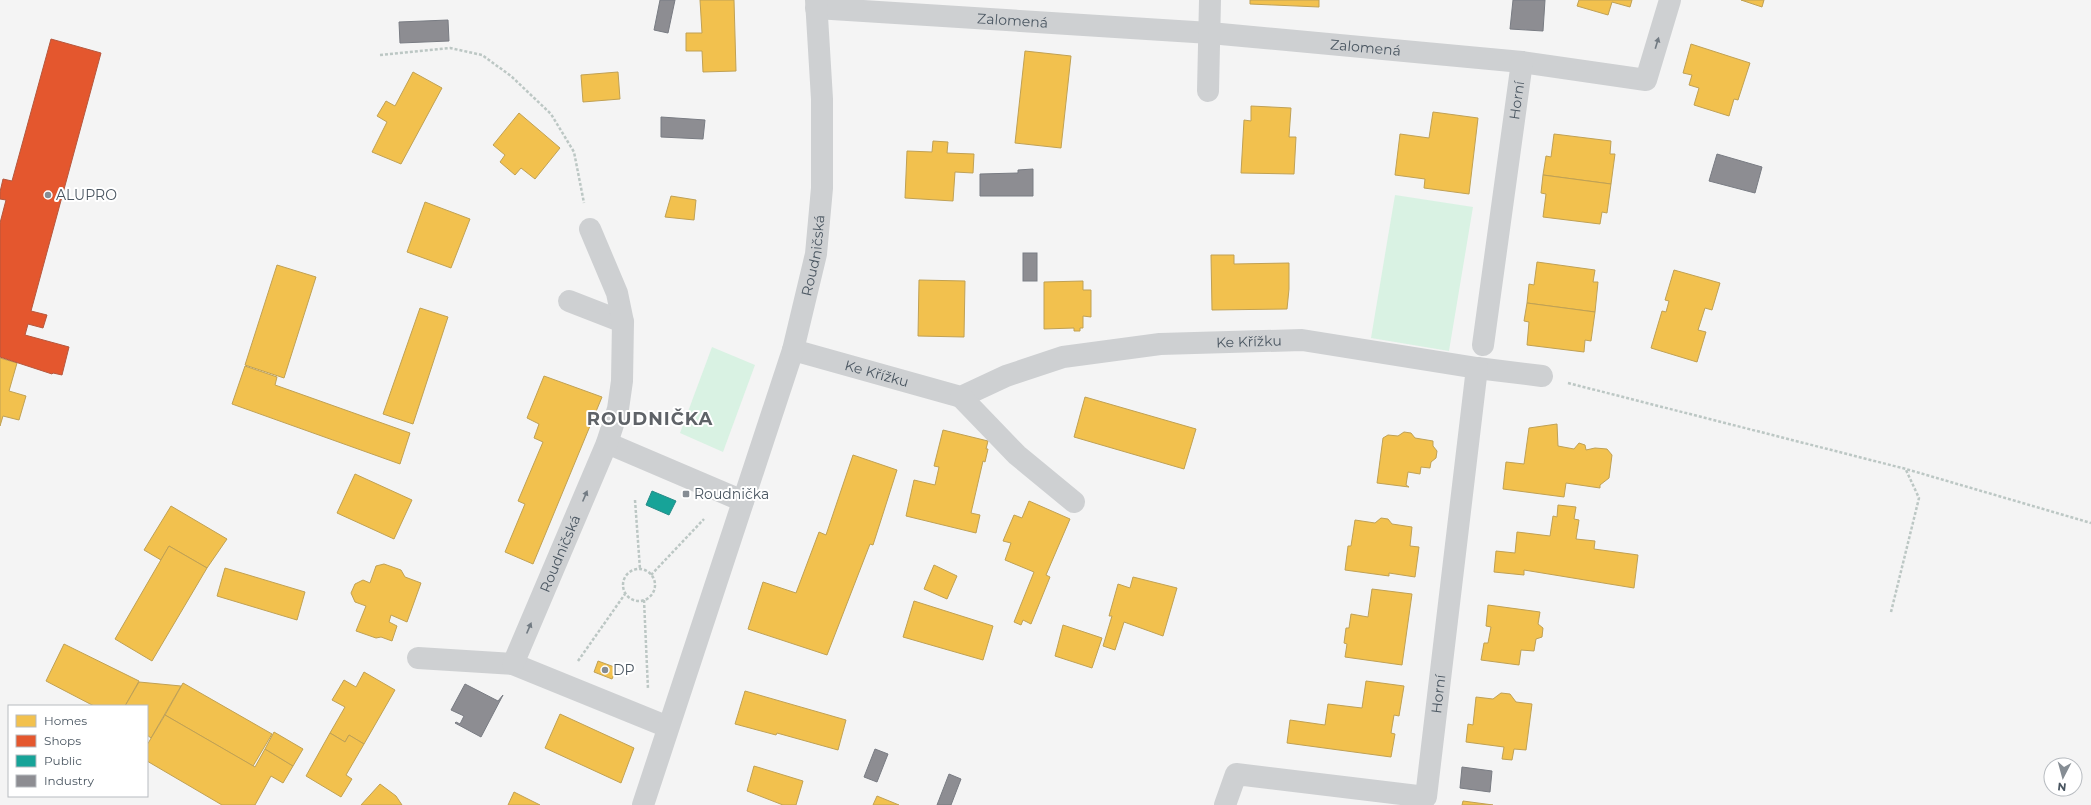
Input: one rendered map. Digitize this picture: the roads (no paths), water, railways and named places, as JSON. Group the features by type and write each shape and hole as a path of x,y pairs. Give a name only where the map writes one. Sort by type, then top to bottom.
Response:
{"street":[{"path":"1208,91 1210,0"},
{"name":"Horní","path":"1483,345 1522,62 1646,80 1670,0"},
{"name":"Zalomená","path":"816,4 1210,33 1522,62"},
{"name":"Roudničská","path":"643,805 793,350 816,254 822,188 822,99 816,4"},
{"name":"Roudničská","path":"514,664 607,443 618,409 622,381 623,322 617,293 590,229"},
{"path":"569,301 623,322"},
{"name":"Ke Křížku","path":"961,397 1006,376 1063,357 1160,344 1302,340 1477,368 1542,376"},
{"name":"Ke Křížku","path":"793,350 961,397 1017,454 1074,502"},
{"name":"Horní","path":"1225,805 1236,774 1426,797 1477,368"},
{"path":"607,443 743,501"},
{"path":"418,658 514,664 668,727"}],"place":[{"name":"ALUPRO","path":"48,195"},
{"name":"Roudnička","path":"686,494"},
{"name":"DP","path":"605,670"}],"district":[{"name":"ROUDNIČKA","path":"650,419"}]}
